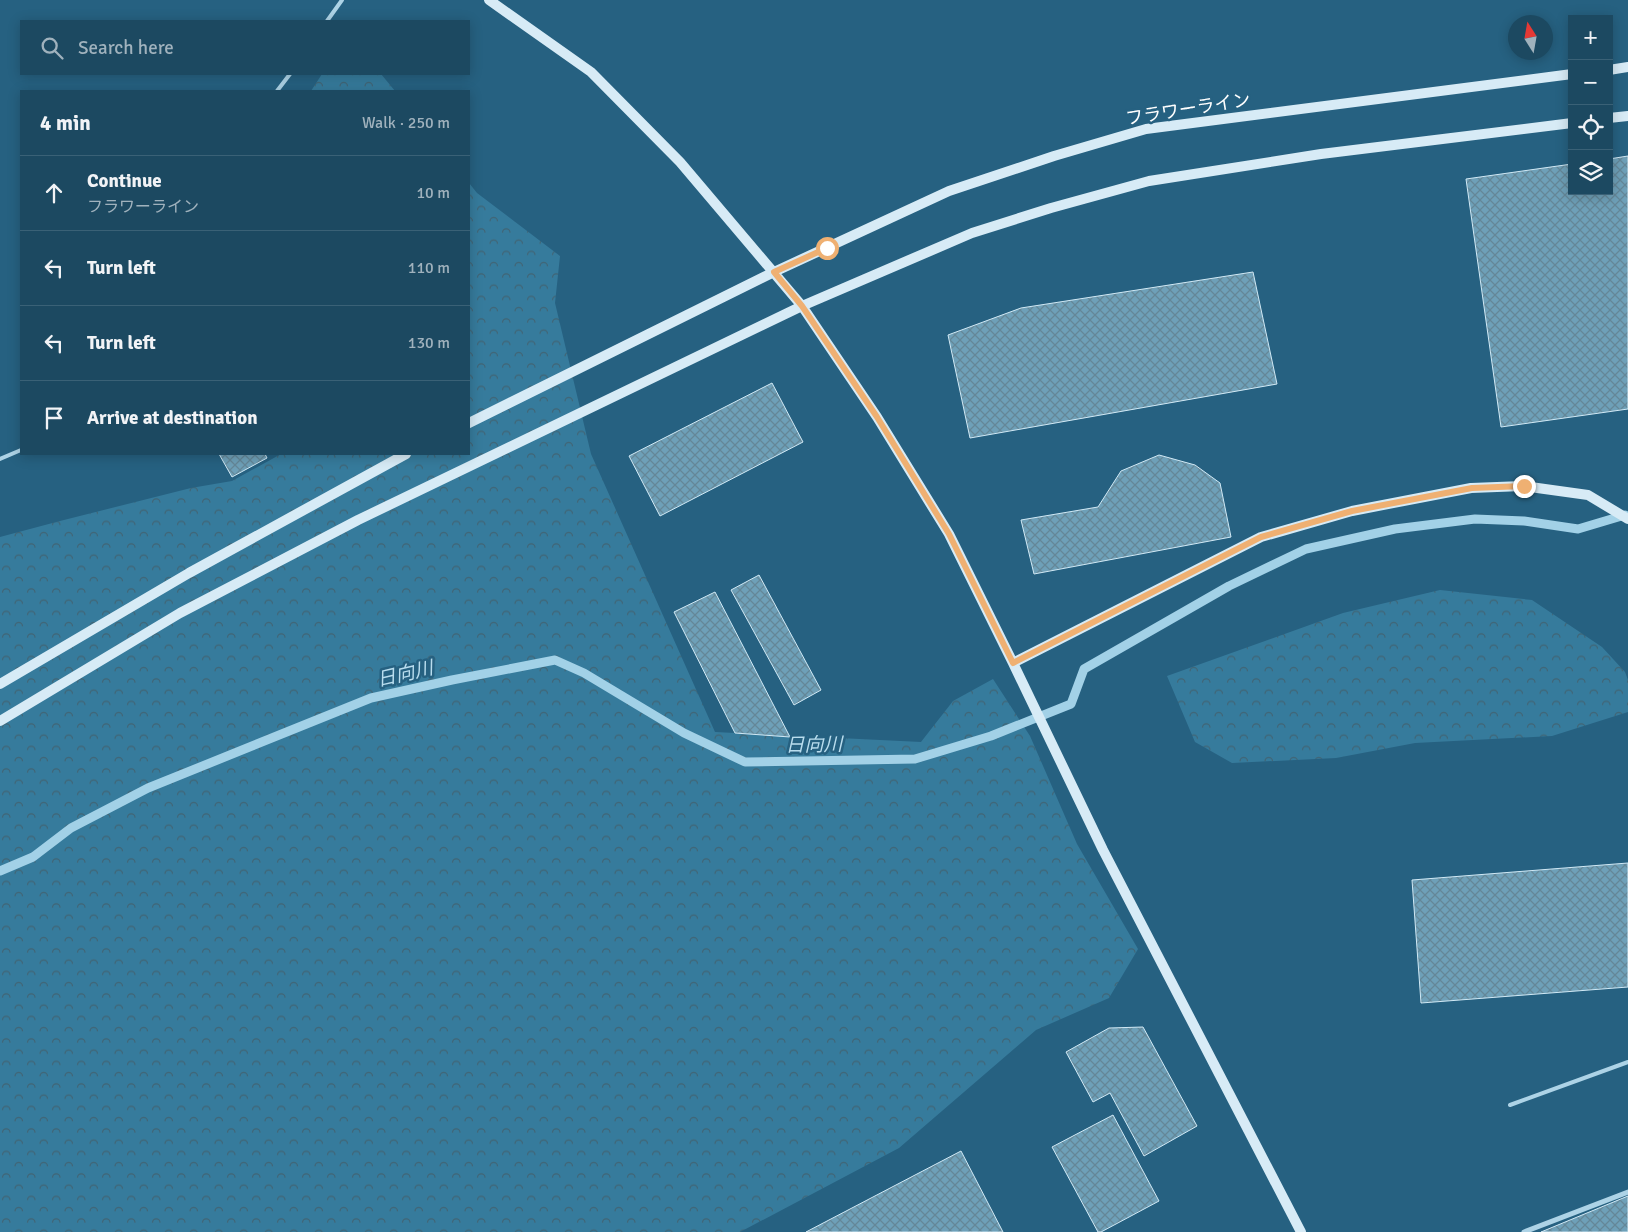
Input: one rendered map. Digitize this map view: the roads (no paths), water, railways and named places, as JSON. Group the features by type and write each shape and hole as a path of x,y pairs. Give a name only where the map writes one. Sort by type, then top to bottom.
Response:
{"street":[{"path":"489,0 591,72 680,162 802,306 877,417 949,534 1103,850 1301,1232"},
{"path":"1613,69 1628,67"},
{"name":"フラワーライン","path":"470,423 774,272 949,191 1054,156 1146,129 1568,75"},
{"path":"1613,118 1628,116"},
{"path":"0,721 180,613 358,520 802,306 972,233 1051,208 1149,181 1321,154 1568,123"},
{"path":"0,684 189,572 404,455"},
{"path":"1013,663 1261,537 1352,511 1472,488 1524,486 1588,495 1628,519"},
{"path":"1524,1232 1628,1192"}],"lane":[{"path":"328,20 342,0"},
{"path":"278,90 289,75"},
{"path":"0,459 20,450"},
{"path":"1510,1105 1628,1062"}],"waterway":[{"name":"日向川","path":"0,871 33,857 71,828 148,788 371,698 452,680 555,660 584,673 684,733 745,762 915,759 991,736 1071,704 1084,669 1229,586 1306,549 1395,529 1475,519 1524,521 1578,529 1625,515"}]}
